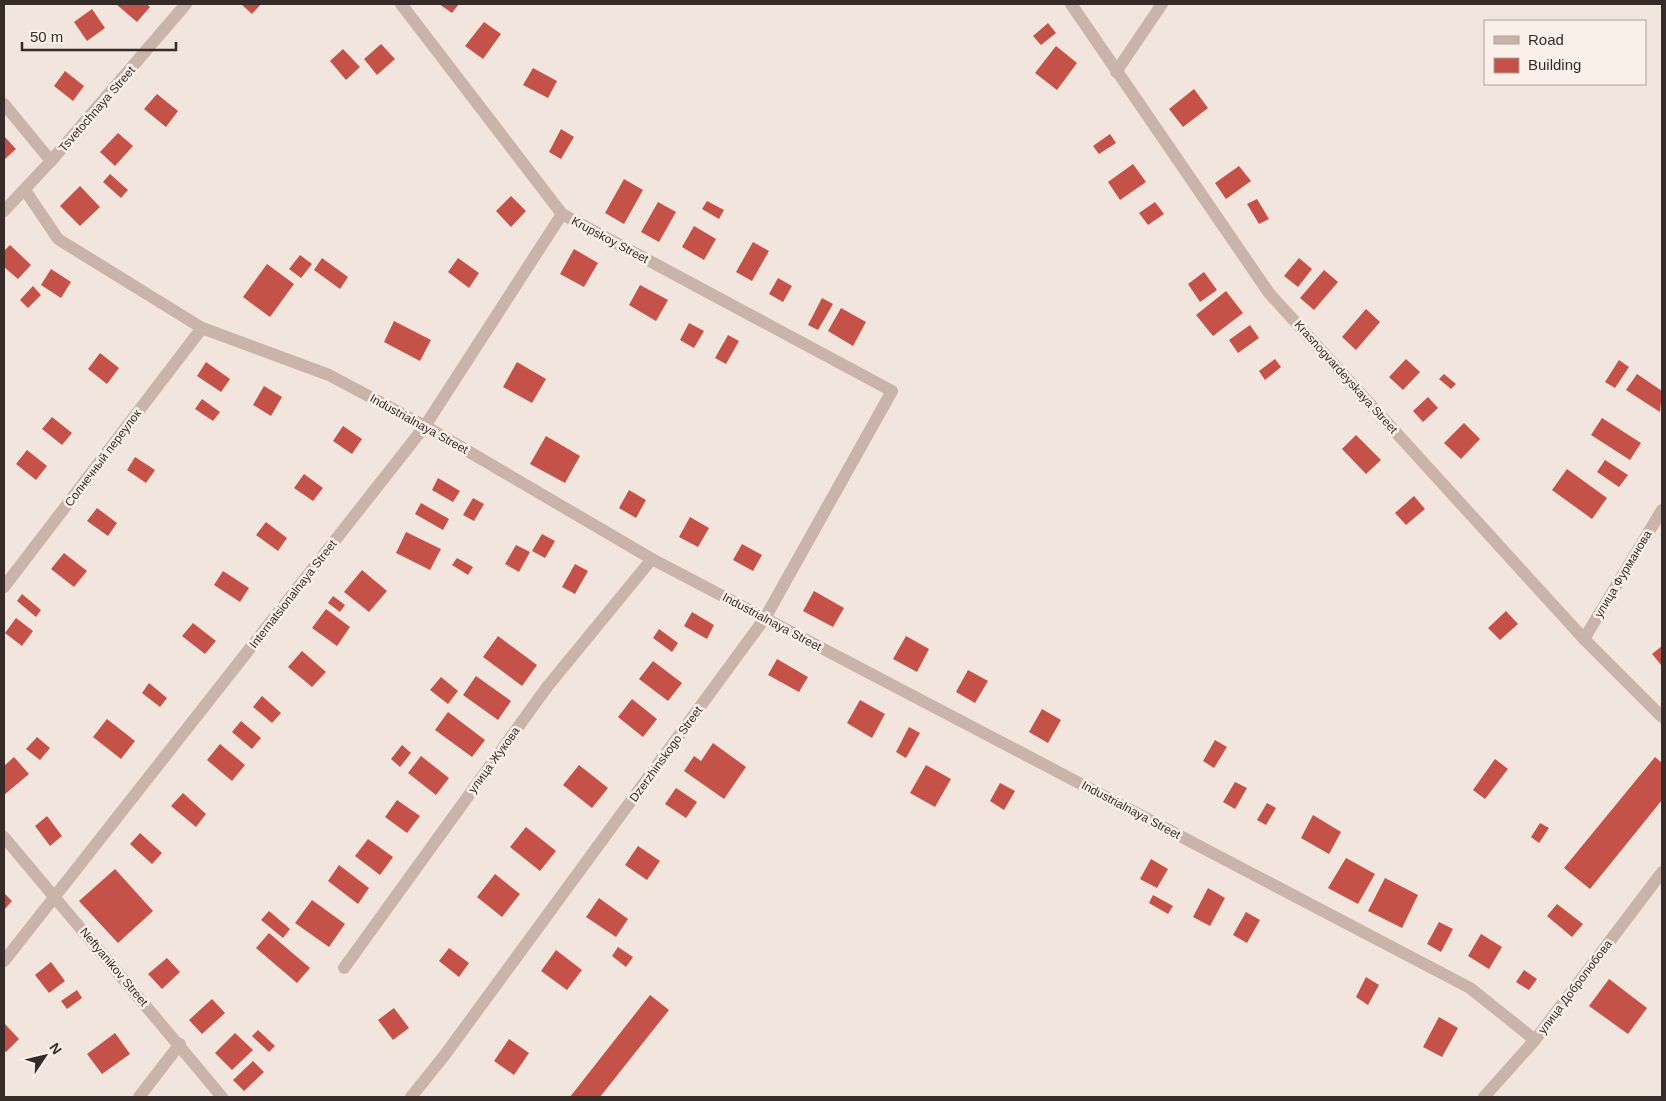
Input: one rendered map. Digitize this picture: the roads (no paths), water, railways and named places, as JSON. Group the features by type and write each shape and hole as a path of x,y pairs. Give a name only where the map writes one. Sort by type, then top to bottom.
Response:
{"street":[{"name":"Tsvetochnaya Street","path":"4,211 51,162 186,4"},
{"name":"Krupskoy Street","path":"401,4 562,214 892,391"},
{"name":"Krasnogvardeyskaya Street","path":"1071,4 1269,293 1584,639 1662,717"},
{"path":"1116,72 1162,4"},
{"path":"4,104 51,162"},
{"name":"Industrialnaya Street","path":"25,190 58,238 202,328 329,375 425,426 652,559 1470,988 1535,1040"},
{"name":"Internatsionalnaya Street","path":"4,961 425,426 562,214"},
{"name":"Солнечный переулок","path":"4,587 202,328"},
{"name":"Dzerzhinskogo Street","path":"411,1097 450,1048 765,618 892,391"},
{"name":"улица Фурманова","path":"1584,639 1662,510"},
{"name":"улица Жукова","path":"344,968 547,687 652,559"},
{"name":"Neftyanikov Street","path":"4,837 180,1044 222,1097"},
{"name":"улица Добролюбова","path":"1484,1097 1535,1040 1662,872"},
{"path":"139,1097 180,1044"}]}
